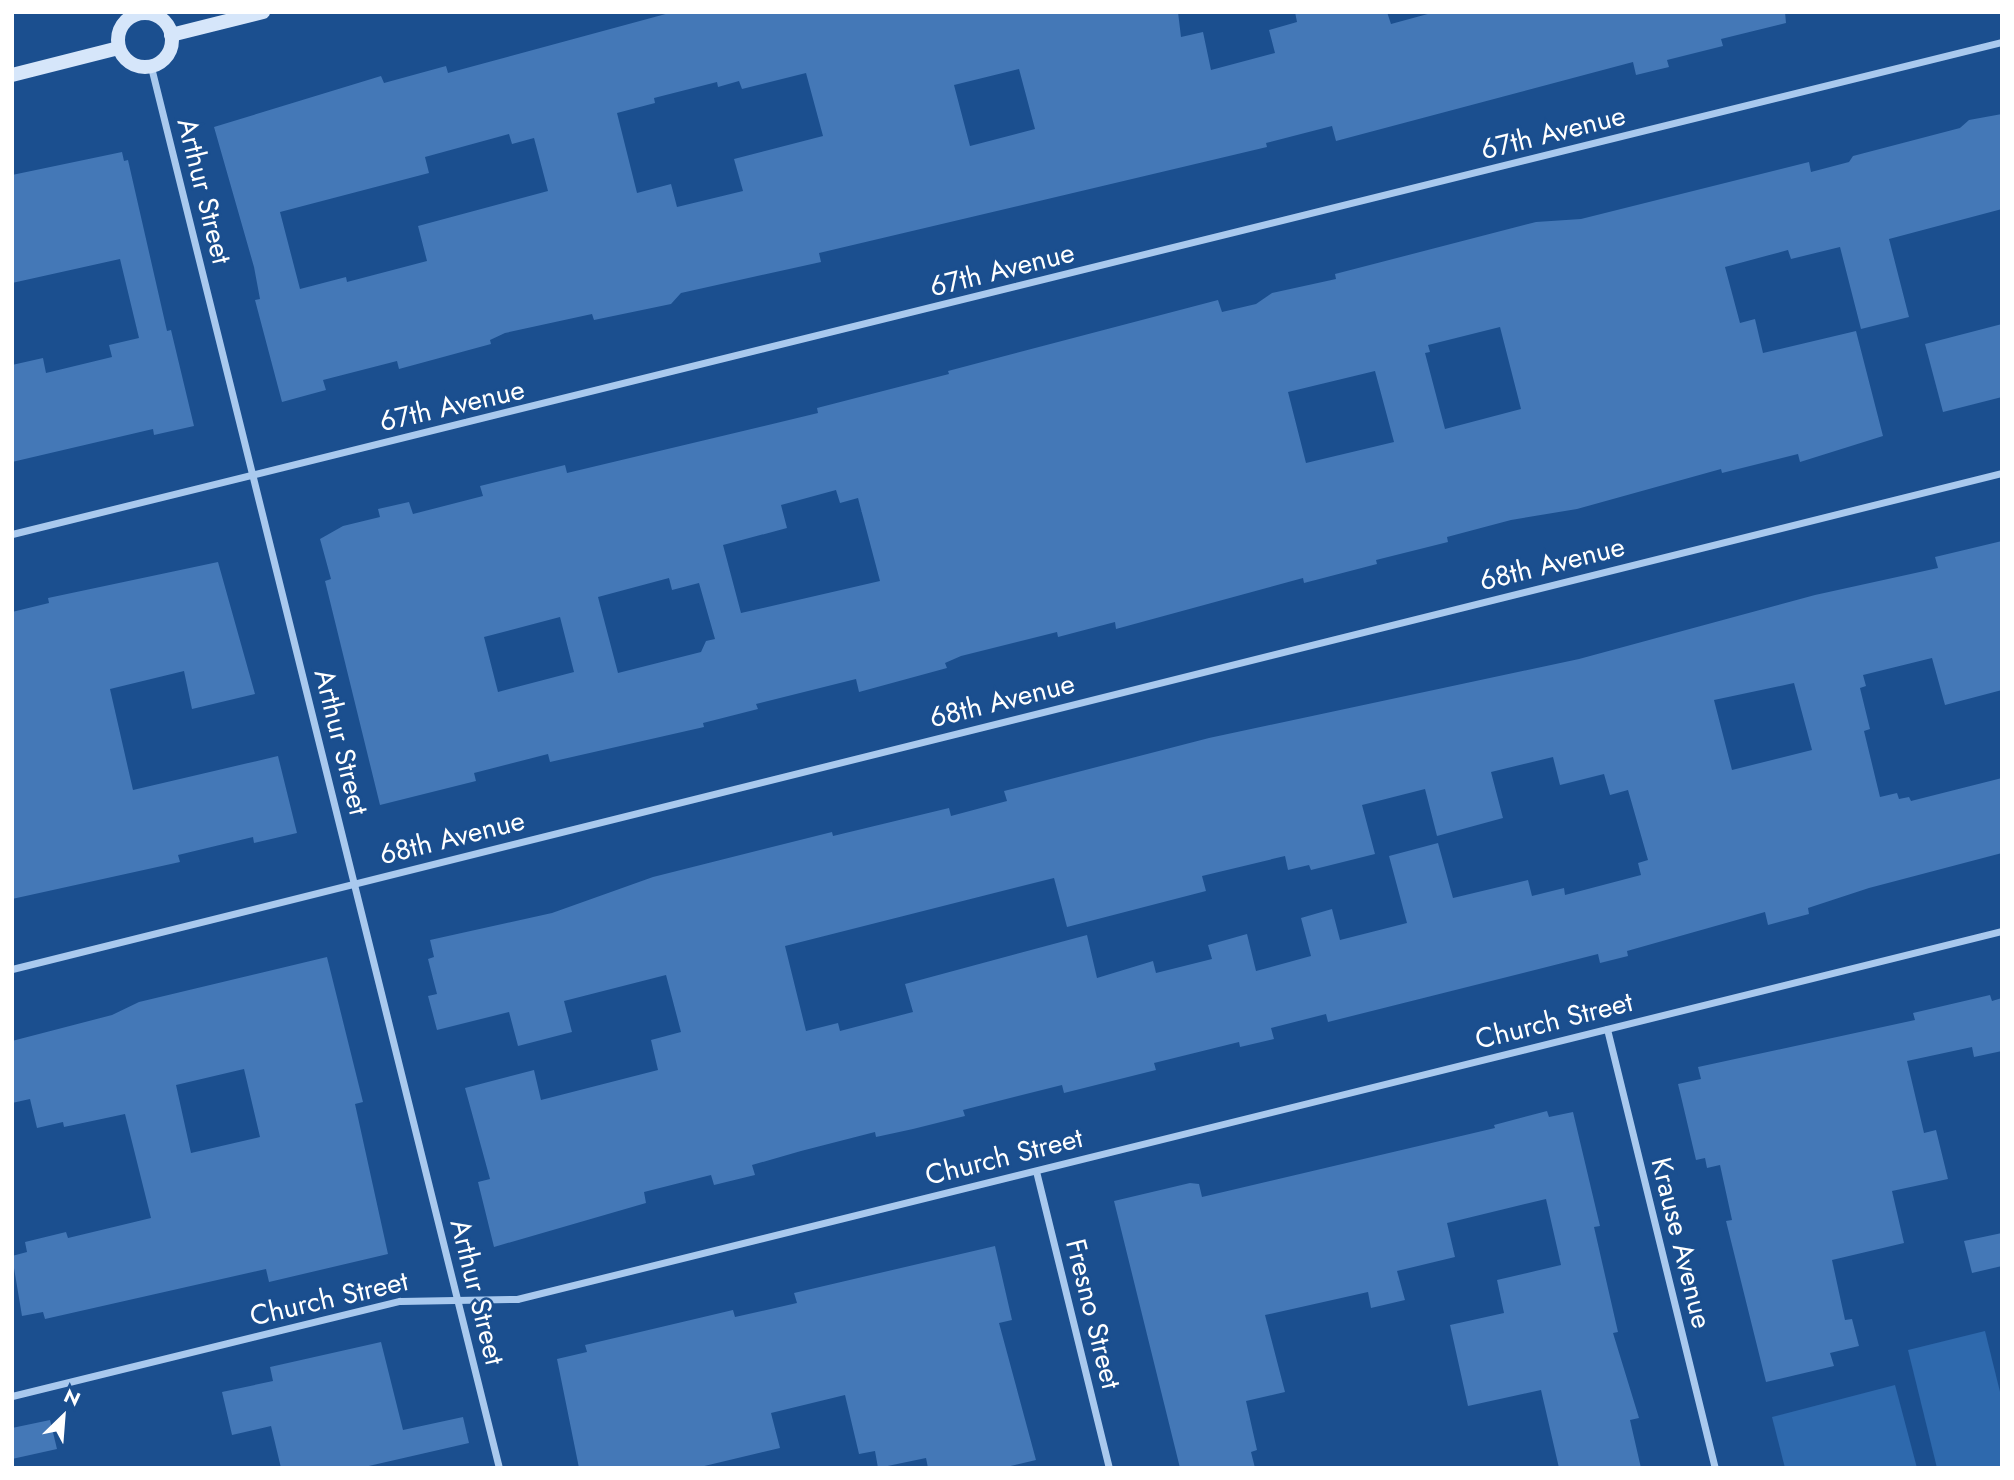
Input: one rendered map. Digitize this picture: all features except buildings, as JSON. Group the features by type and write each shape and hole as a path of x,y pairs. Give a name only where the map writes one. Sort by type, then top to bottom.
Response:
{"street":[{"path":"171,35 263,12"},
{"path":"138,13 158,17 171,35 168,55 151,66 130,64 119,48 121,27 138,13"},
{"name":"67th Avenue","path":"12,534 2002,42"},
{"path":"12,75 119,48"},
{"name":"Arthur Street","path":"151,66 499,1468"},
{"name":"68th Avenue","path":"12,969 2002,473"},
{"name":"Church Street","path":"12,1396 400,1301 517,1299 2002,930"},
{"name":"Krause Avenue","path":"1607,1029 1715,1468"},
{"name":"Fresno Street","path":"1035,1171 1109,1468"}],"shaded area":[{"path":"1985,1331 2002,1400 2002,1468 1937,1468 1908,1350"},
{"path":"1895,1385 1917,1468 1785,1468 1772,1417"}]}
